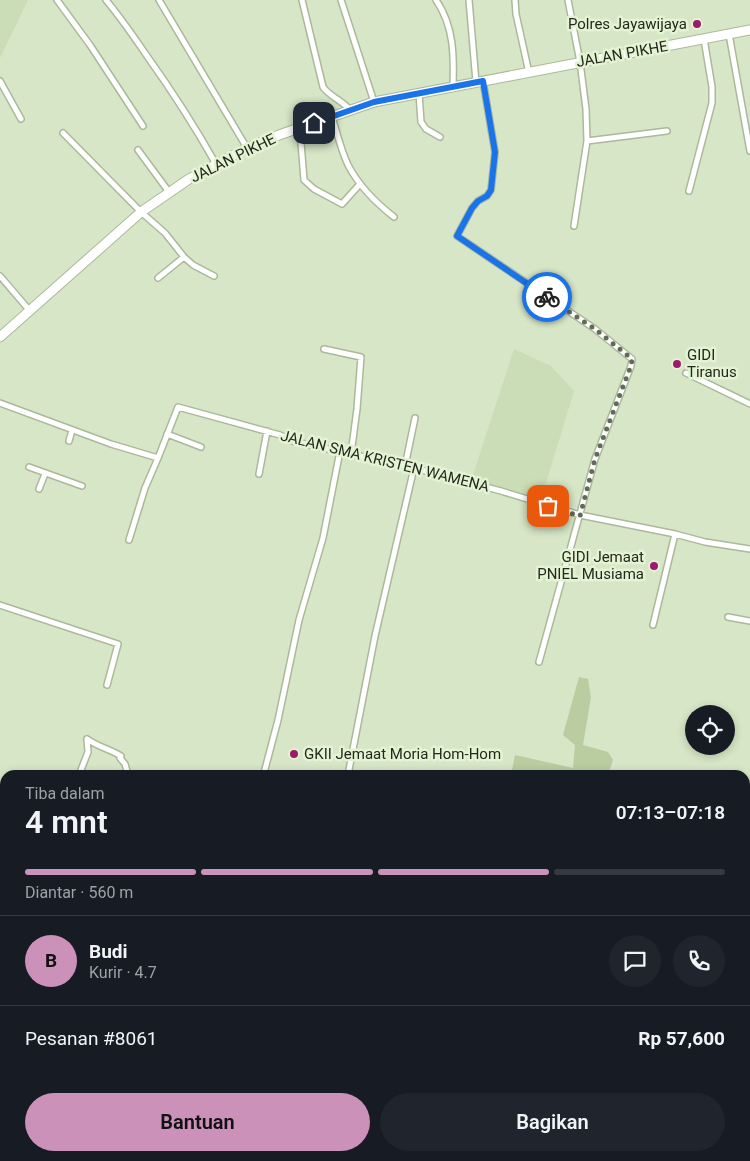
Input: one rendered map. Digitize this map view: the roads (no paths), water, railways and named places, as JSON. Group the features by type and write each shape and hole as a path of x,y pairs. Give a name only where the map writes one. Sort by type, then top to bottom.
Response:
{"highway":[{"name":"JALAN PIKHE","path":"0,337 141,212 169,192 247,148 374,102 750,30"}],"street":[{"path":"58,0 143,126"},
{"path":"106,0 164,78 186,111 216,164"},
{"path":"159,0 247,148"},
{"path":"302,0 323,87 351,110"},
{"path":"341,0 374,102"},
{"path":"436,0 448,25 452,39 454,58 452,86"},
{"path":"469,0 480,82 495,152 491,190 487,196 478,201 472,208 457,236 595,329 632,359 595,459 540,662"},
{"path":"515,0 516,14 529,73"},
{"path":"568,0 580,62 586,108 587,142 574,226"},
{"path":"729,34 750,151"},
{"path":"689,191 712,103 712,87 704,39"},
{"path":"0,80 21,119"},
{"path":"419,93 421,122 426,129 440,137"},
{"path":"332,117 348,165 360,184 376,202 394,217"},
{"path":"297,129 301,143 304,180 314,189 342,204 360,184"},
{"path":"587,142 668,130"},
{"path":"63,133 141,212 165,233 184,257 193,265 214,276"},
{"path":"138,150 169,192"},
{"path":"158,278 184,257"},
{"path":"0,276 30,311"},
{"path":"324,349 361,357 351,454"},
{"path":"686,373 750,404"},
{"path":"0,403 112,444 158,458"},
{"name":"JALAN SMA KRISTEN WAMENA","path":"129,540 145,488 178,406 267,431 292,441 414,468 501,491 580,516 675,534 705,542 750,549"},
{"path":"405,466 415,418"},
{"path":"69,441 72,430"},
{"path":"259,474 267,431"},
{"path":"167,434 201,447"},
{"path":"265,770 280,711 298,620 323,538 340,452"},
{"path":"29,467 44,474 82,486"},
{"path":"350,770 375,636 414,468"},
{"path":"39,489 44,474"},
{"path":"653,625 675,534"},
{"path":"0,605 118,644 107,685"},
{"path":"728,617 750,621"},
{"path":"80,770 88,752 87,739 96,746 113,751 121,756 120,758 127,770"}],"place":[{"name":"Polres Jayawijaya","path":"697,24"},
{"name":"GIDI Tiranus","path":"677,364"},
{"name":"GIDI Jemaat PNIEL Musiama","path":"654,566"},
{"name":"GKII Jemaat Moria Hom-Hom","path":"294,754"}]}
